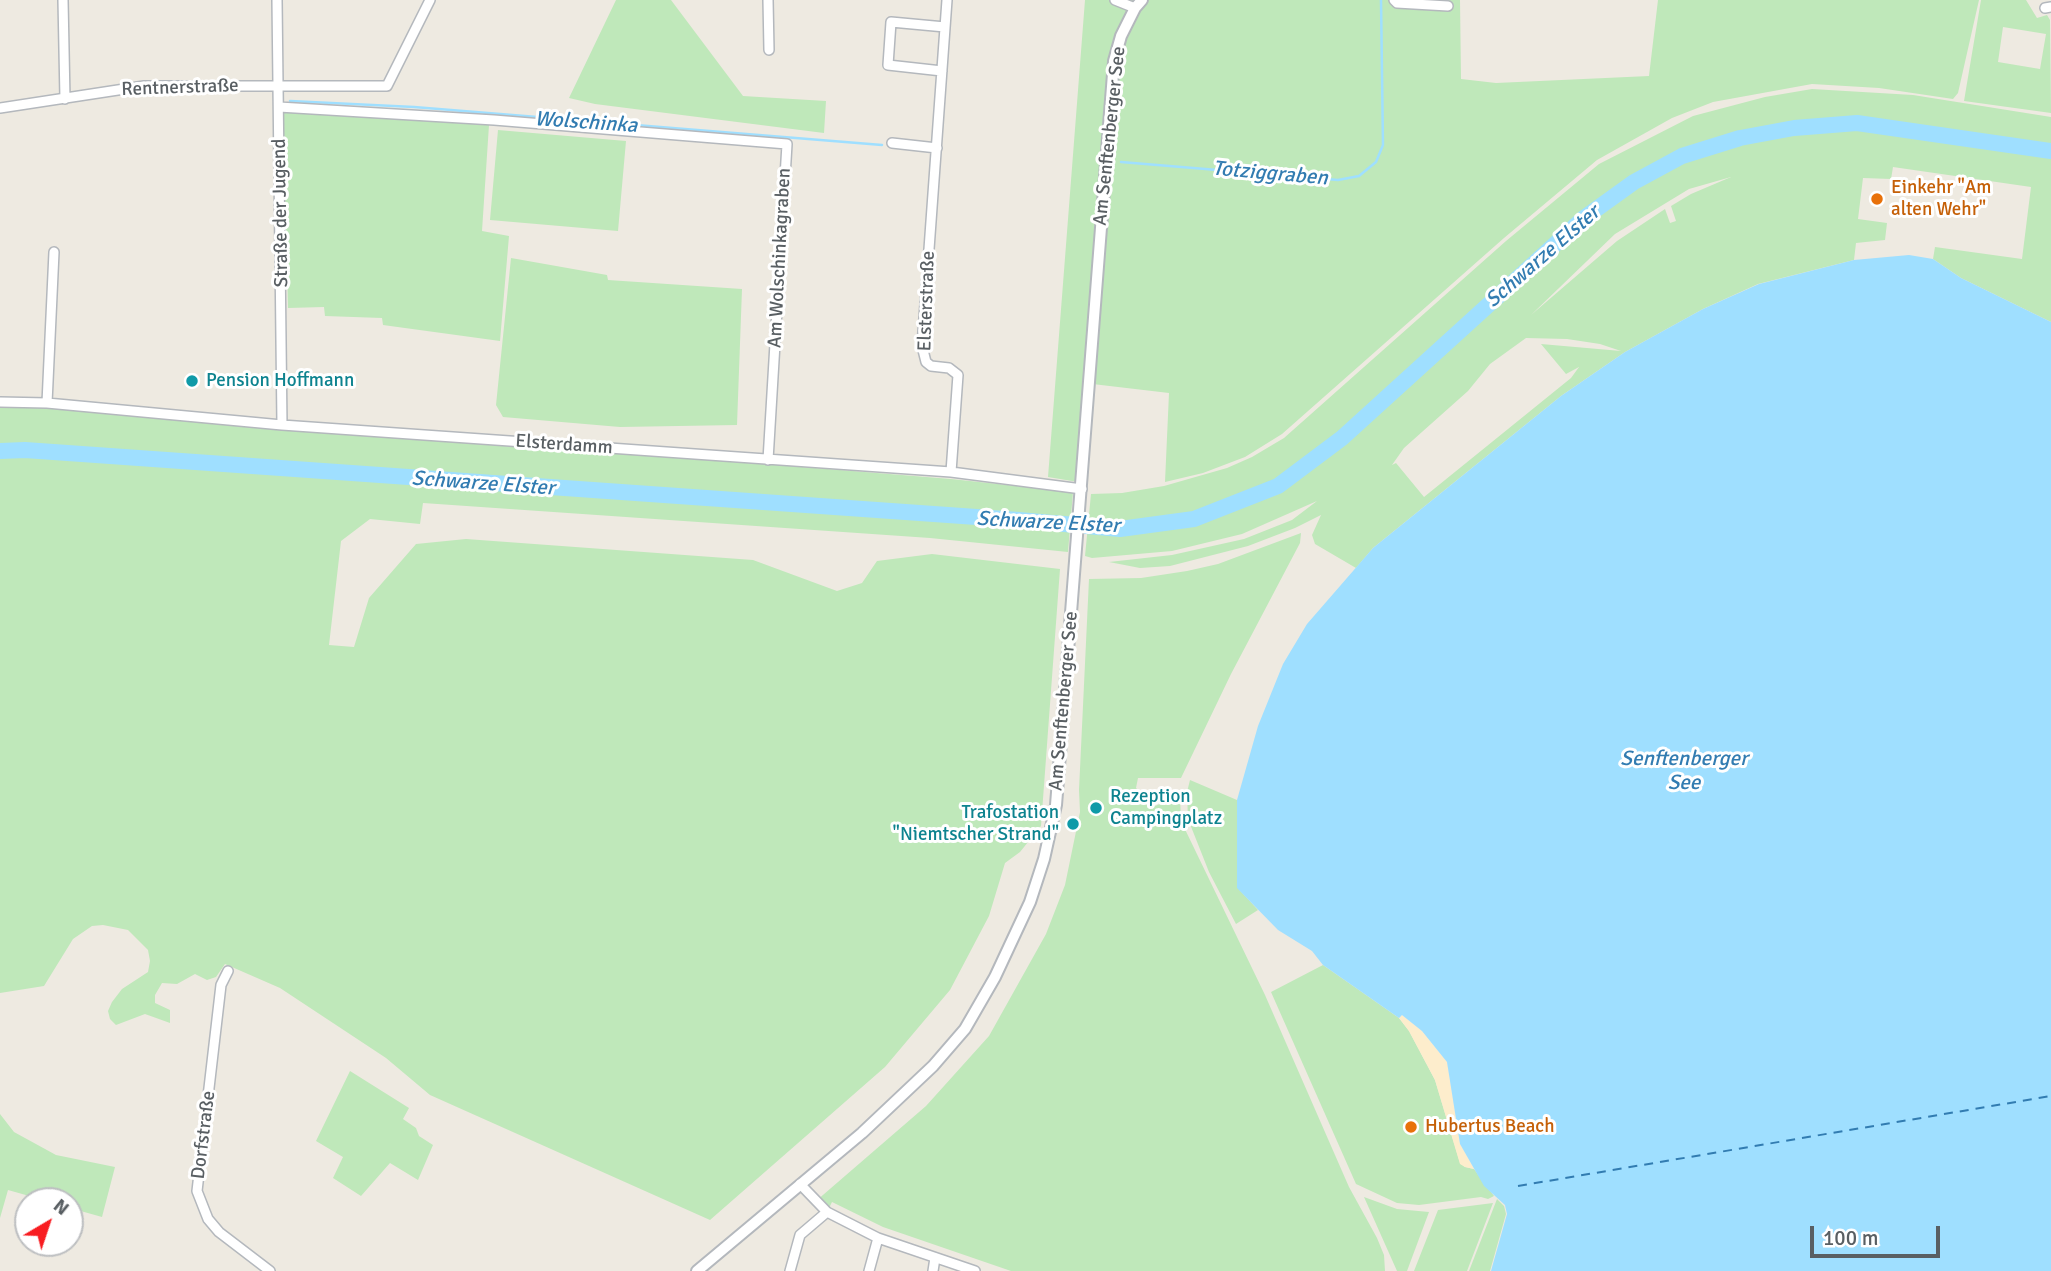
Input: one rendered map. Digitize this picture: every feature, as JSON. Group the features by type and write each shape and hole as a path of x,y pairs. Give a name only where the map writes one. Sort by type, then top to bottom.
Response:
{"street":[{"path":"63,0 65,99"},
{"name":"Straße der Jugend","path":"277,0 282,425"},
{"name":"Rentnerstraße","path":"0,108 144,86 387,86 430,0"},
{"path":"768,0 769,50"},
{"name":"Elsterstraße","path":"947,0 922,346 926,362 931,366 950,368 958,375 951,472"},
{"path":"1115,0 1138,4"},
{"path":"1394,0 1396,3 1448,6"},
{"name":"Am Senftenberger See","path":"697,1271 871,1124 933,1066 965,1029 995,977 1030,902 1044,859 1056,805 1114,61 1121,36 1138,4"},
{"path":"942,71 888,65 891,22 945,27"},
{"name":"Am Wolschinkagraben","path":"279,107 494,120 787,144 768,460"},
{"path":"892,143 937,148"},
{"path":"47,403 54,252"},
{"name":"Elsterdamm","path":"0,402 47,403 282,425 951,472 1082,489"},
{"name":"Dorfstraße","path":"228,971 221,985 197,1191 208,1219 219,1232 270,1271"},
{"path":"800,1184 827,1212 878,1238 975,1271"},
{"path":"790,1271 800,1235 827,1212"},
{"path":"869,1271 878,1238"},
{"path":"933,1271 935,1258"}],"green space":[{"path":"616,0 671,0 743,96 826,101 824,133 595,104 569,98"},
{"path":"1085,0 1460,0 1461,79 1496,83 1649,76 1658,0 1979,0 1958,93 1953,99 1879,88 1812,84 1713,102 1672,118 1597,160 1504,238 1282,434 1245,457 1203,473 1165,482 1169,393 1084,383 1078,482 1048,477"},
{"path":"1981,0 2026,0 2037,18 2047,15 2050,20 2051,113 1964,101","holes":["2003,27 2046,34 2040,69 1998,62"]},
{"path":"1812,89 1913,95 2051,117 2051,322 1961,278 1933,259 1935,247 2022,259 2031,187 1893,167 1891,179 1863,178 1858,219 1887,223 1885,240 1856,243 1854,260 1758,284 1703,309 1625,352 1561,396 1373,548 1356,568 1315,544 1312,535 1321,515 1248,546 1170,566 1140,568 1109,562 1172,555 1244,539 1292,520 1317,501 1242,534 1172,551 1092,558 1085,556 1091,494 1122,493 1164,486 1227,468 1252,457 1284,438 1506,241 1599,164 1693,116 1765,97","holes":["1731,177 1691,194 1671,206 1676,221 1670,223 1665,209 1617,241 1531,315 1615,234 1689,189","1526,338 1567,339 1600,344 1621,351 1541,344 1566,374 1579,367 1571,378 1424,497 1396,463 1392,465 1404,448 1468,391 1490,364"]},
{"path":"283,111 489,125 482,231 509,236 500,341 383,325 382,318 325,316 324,307 288,308"},
{"path":"498,130 626,141 618,231 490,220"},
{"path":"511,258 607,275 608,280 742,289 737,425 620,427 503,417 496,405"},
{"path":"0,402 951,479 1073,492 1068,552 930,538 423,503 420,524 370,519 341,541 329,645 354,647 369,598 416,544 466,539 753,560 837,591 862,583 877,561 932,554 1060,569 1041,826 1020,852 1005,863 989,916 950,990 885,1067 710,1220 430,1095 386,1058 280,988 225,964 216,977 207,980 195,974 177,984 162,983 155,995 155,1003 170,1010 170,1023 145,1014 116,1025 110,1019 108,1011 112,1002 122,989 148,972 150,961 148,950 128,930 103,925 92,926 73,939 44,986 0,993"},
{"path":"1301,533 1300,543 1231,674 1181,778 1138,778 1136,788 1155,806 1180,796 1181,821 1265,995 1349,1187 1377,1238 1384,1255 1385,1271 1011,1271 883,1227 832,1202 827,1212 816,1201 926,1106 989,1036 1046,934 1065,885 1080,812 1089,579 1141,578 1187,571 1218,564"},
{"path":"1190,780 1237,800 1237,887 1258,910 1236,924 1209,872 1188,819 1187,792"},
{"path":"1323,965 1399,1018 1409,1031 1435,1080 1460,1163 1474,1169 1494,1196 1488,1199 1481,1197 1419,1205 1397,1203 1356,1184 1271,992"},
{"path":"350,1071 409,1108 403,1119 416,1128 419,1136 433,1145 418,1180 390,1163 361,1196 333,1178 343,1157 316,1141"},
{"path":"0,1114 14,1132 56,1155 115,1167 102,1217 84,1212 84,1187 14,1187 14,1192 8,1190 0,1218"},
{"path":"1364,1197 1397,1209 1429,1212 1407,1271 1397,1271"},
{"path":"1497,1199 1504,1206 1506,1214 1490,1271 1469,1271"},
{"path":"1493,1203 1467,1271 1414,1271 1438,1210"}],"sand":[{"path":"1402,1015 1422,1031 1447,1062 1460,1144 1474,1169 1460,1164 1435,1080 1409,1031 1399,1018"}],"water":[{"name":"Senftenberger See","path":"1909,255 1933,259 1961,278 2051,322 2051,1271 1491,1271 1507,1214 1505,1205 1484,1186 1460,1144 1447,1062 1422,1031 1402,1015 1399,1018 1323,965 1312,951 1278,930 1237,888 1237,800 1258,726 1283,664 1307,624 1373,548 1561,396 1625,352 1703,309 1759,284 1854,260"}],"waterway":[{"name":"Totziggraben","path":"1121,162 1338,180 1359,176 1376,162 1383,145 1381,0"},
{"name":"Wolschinka","path":"290,101 414,107 882,145"},
{"name":"Schwarze Elster","path":"0,451 25,450 1120,529 1194,519 1278,486 1342,438 1584,218 1634,182 1682,156 1740,138 1794,128 1857,123 2051,151"}],"ferry route":[{"path":"1518,1186 2051,1096"}],"place":[{"name":"Einkehr \"Am alten Wehr\"","path":"1877,199"},
{"name":"Pension Hoffmann","path":"192,381"},
{"name":"Rezeption Campingplatz","path":"1096,808"},
{"name":"Trafostation \"Niemtscher Strand\"","path":"1073,824"},
{"name":"Hubertus Beach","path":"1411,1127"}]}
